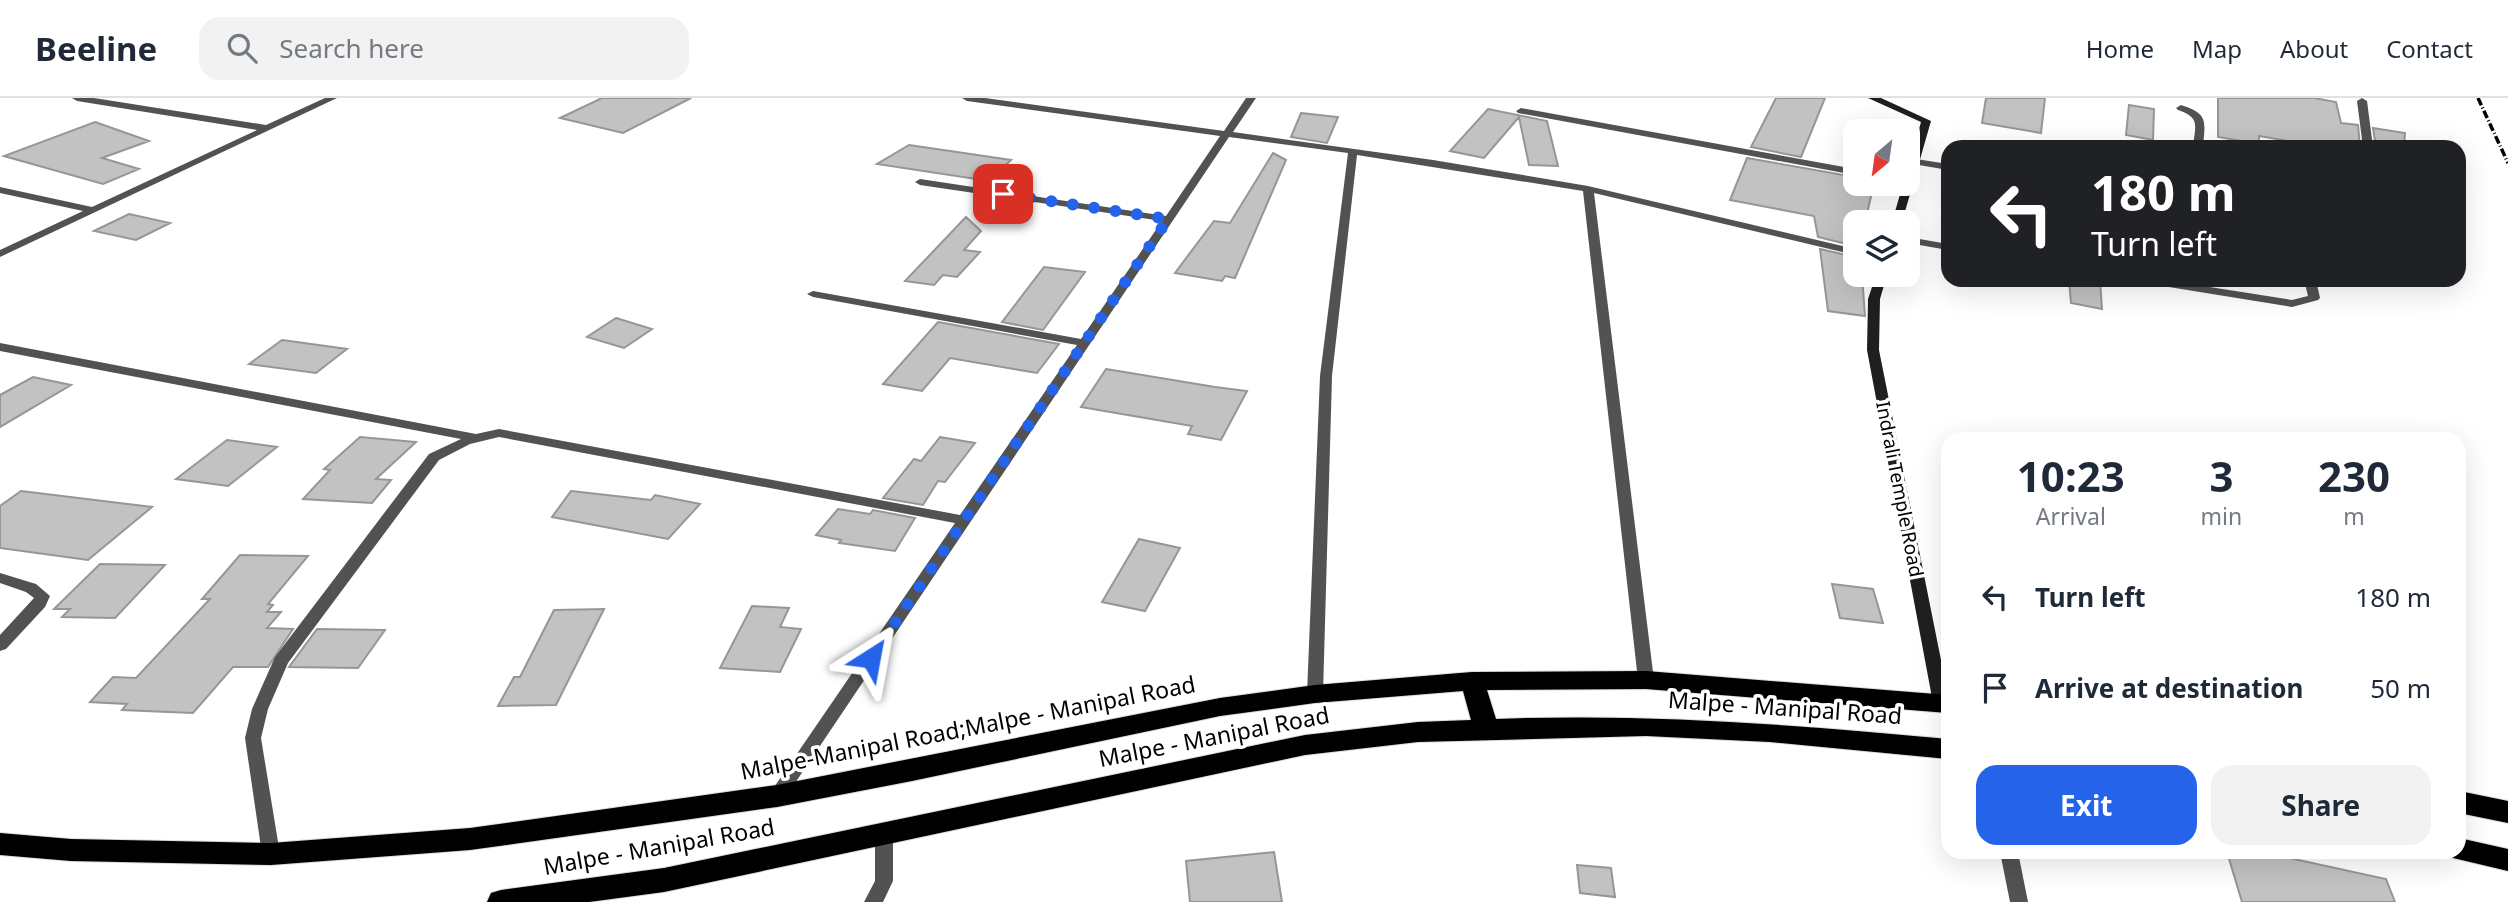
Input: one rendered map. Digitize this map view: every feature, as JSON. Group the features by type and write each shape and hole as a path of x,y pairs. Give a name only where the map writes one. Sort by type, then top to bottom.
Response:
{"highway":[{"name":"Malpe-Manipal Road;Malpe - Manipal Road","path":"0,844 71,850 271,854 470,839 778,796 1220,707 1315,694 1472,681 1646,680 1941,704"},
{"path":"1472,681 1486,729"},
{"name":"Malpe - Manipal Road","path":"501,902 664,880 1305,745 1486,729 1646,726 1770,732 1941,748"},
{"path":"2466,804 2508,813"},
{"path":"2466,851 2508,860"}],"street":[{"path":"77,98 265,128"},
{"path":"0,254 332,98"},
{"path":"967,98 1224,136 1353,151 1588,189 1843,250"},
{"path":"778,796 1251,98"},
{"path":"1873,98 1926,121 1920,146"},
{"path":"2362,101 2367,140"},
{"path":"2181,108 2195,113 2200,120 2199,140"},
{"path":"1521,111 1843,170"},
{"path":"1315,694 1326,376 1353,151"},
{"path":"1920,163 1941,166"},
{"path":"920,182 1168,219"},
{"path":"1588,189 1646,680"},
{"path":"0,190 92,210"},
{"path":"1920,242 1941,246"},
{"name":"Indrali Temple Road","path":"1878,287 1874,299 1873,350 1941,689"},
{"path":"2187,287 2292,304 2314,298 2312,287"},
{"path":"813,294 1084,343"},
{"path":"0,347 473,437"},
{"path":"271,854 253,738 260,709 281,661 434,457 473,437 499,433 964,520"},
{"path":"0,578 31,588 42,596 40,603 0,645"},
{"path":"873,902 884,881 884,832"},
{"path":"2010,859 2019,902"}],"building":[{"path":"602,98 691,98 623,133 560,118"},
{"path":"1776,98 1825,98 1801,157 1751,147"},
{"path":"1986,98 2045,98 2041,133 1982,123"},
{"path":"2218,98 2314,98 2336,102 2341,123 2358,125 2359,140 2282,140 2259,136 2259,140 2236,140 2218,137"},
{"path":"2129,105 2154,109 2153,140 2126,135"},
{"path":"1488,109 1547,121 1558,166 1529,165 1519,117 1484,158 1450,151"},
{"path":"1301,113 1338,117 1327,143 1291,137"},
{"path":"95,122 149,141 102,158 139,169 103,184 4,156"},
{"path":"2373,128 2405,133 2404,140 2375,140"},
{"path":"909,145 1011,160 989,181 877,164"},
{"path":"1273,153 1286,160 1235,278 1225,276 1222,281 1175,273 1214,221 1230,223"},
{"path":"1747,158 1843,175 1843,196 1871,196 1868,210 1843,210 1843,243 1818,237 1814,216 1730,200"},
{"path":"129,214 170,223 136,240 94,231"},
{"path":"966,217 981,231 964,250 980,252 957,277 943,275 934,285 905,281"},
{"path":"1820,249 1843,254 1843,287 1863,287 1865,316 1828,311"},
{"path":"1044,267 1085,272 1043,330 1002,322"},
{"path":"2070,287 2100,287 2102,309 2071,303"},
{"path":"616,318 652,329 624,348 587,337"},
{"path":"938,322 1059,344 1037,373 950,358 922,391 883,384"},
{"path":"282,340 347,349 316,373 249,364"},
{"path":"1106,369 1247,391 1221,440 1188,434 1192,426 1081,407"},
{"path":"33,377 71,385 0,427 0,395"},
{"path":"360,437 416,442 376,479 391,480 372,503 303,499 330,470 324,469"},
{"path":"940,437 975,443 945,482 938,481 923,505 883,498 914,459 921,461"},
{"path":"227,440 277,447 228,486 176,479"},
{"path":"21,491 152,507 88,560 0,548 0,506"},
{"path":"571,491 651,500 655,495 700,504 668,539 552,517"},
{"path":"838,509 870,514 873,510 915,518 895,551 839,543 841,540 816,535"},
{"path":"1139,539 1180,548 1145,611 1102,602"},
{"path":"240,555 308,556 268,604 273,605 267,612 281,612 267,628 293,629 268,667 233,667 193,713 122,710 127,704 90,702 113,677 136,678 210,599 202,599"},
{"path":"100,564 165,565 115,618 62,617 70,609 54,609"},
{"path":"1832,584 1873,589 1883,623 1840,618"},
{"path":"752,606 789,608 780,627 801,629 780,672 720,668"},
{"path":"604,609 556,705 498,706 514,677 520,677 554,610"},
{"path":"317,629 385,630 358,668 289,667"},
{"path":"1274,852 1282,902 1190,902 1186,861"},
{"path":"2229,859 2294,859 2386,879 2395,902 2242,902"},
{"path":"1577,865 1611,868 1615,897 1580,893"}],"railway":[{"path":"2478,98 2508,163"}],"route":[{"path":"871,658 1168,219 1003,194"}]}
